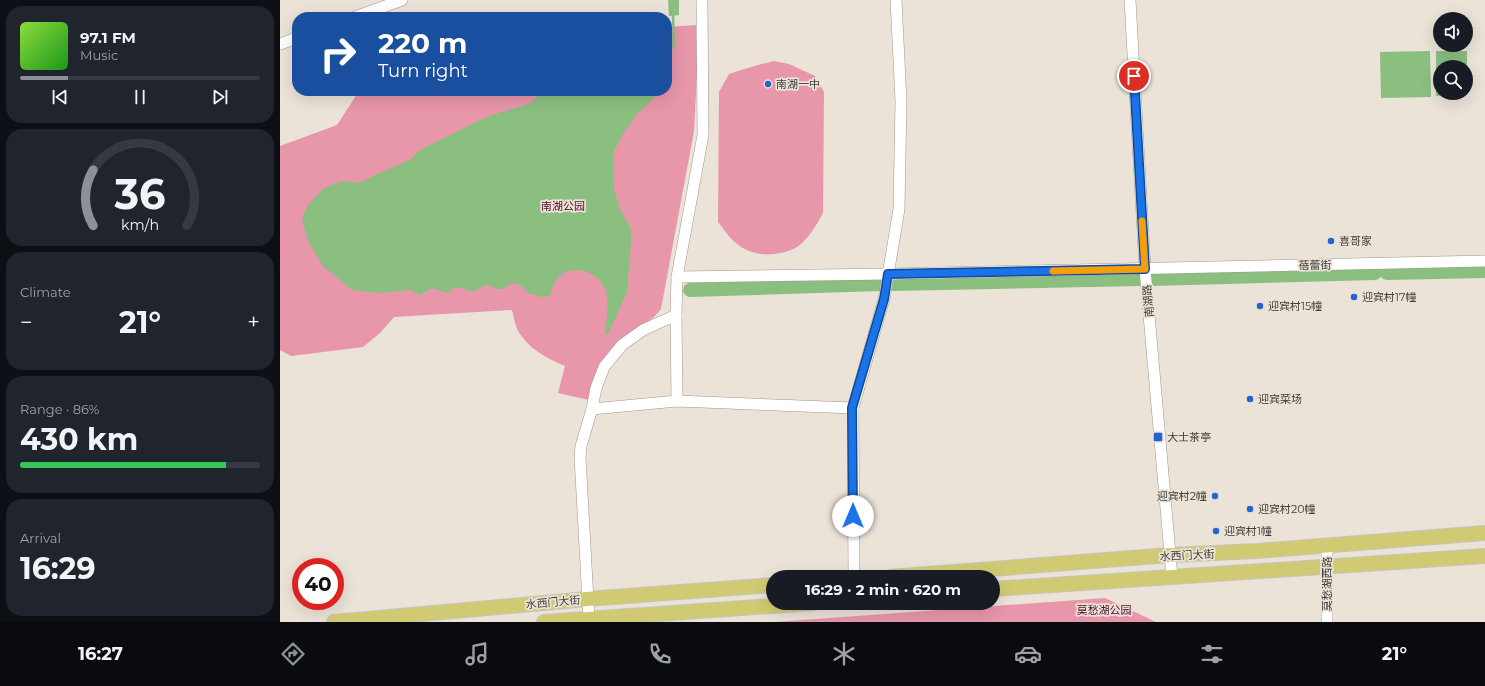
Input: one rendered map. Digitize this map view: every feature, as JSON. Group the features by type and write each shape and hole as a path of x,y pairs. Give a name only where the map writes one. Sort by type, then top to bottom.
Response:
{"main road":[{"name":"水西门大街","path":"979,570 1170,555 1257,552 1485,533"},
{"name":"水西门大街","path":"1000,589 1114,580 1485,556"},
{"name":"水西门大街","path":"334,622 587,599 766,586"},
{"name":"水西门大街","path":"544,622 766,606"}],"street":[{"path":"369,12 402,0"},
{"path":"677,401 677,277 703,135 702,0"},
{"path":"854,570 852,408 884,299 899,209 901,101 896,0"},
{"name":"南湖路","path":"1130,0 1145,269 1172,577"},
{"path":"280,44 292,40"},
{"name":"蓓蕾街","path":"677,277 1145,269 1485,261"},
{"path":"589,619 580,457 581,446 592,409 596,388 604,367 622,345 643,330 676,315"},
{"path":"592,409 677,401 852,408"},
{"name":"莫愁湖西路","path":"1327,546 1327,622"}],"green space":[{"name":"南湖公园","path":"696,25 697,72 694,131 661,309 654,317 618,344 589,400 558,393 565,366 551,360 527,343 518,331 512,310 394,317 380,333 363,347 291,356 280,350 280,146 337,125 356,96 672,96 672,27"},
{"path":"774,61 789,64 815,76 824,92 823,213 815,227 797,247 782,253 766,254 743,248 731,239 718,222 719,92 729,74"},
{"name":"莫愁湖公园","path":"1105,598 1156,622 774,622 940,610 1000,610 1000,606"}],"shaded area":[{"path":"668,0 679,0 679,15 672,16 672,12 669,12"},
{"path":"1430,51 1431,97 1381,98 1380,52"},
{"path":"1436,52 1467,52 1467,60 1436,60"},
{"path":"537,96 656,96 638,113 623,134 613,153 614,189 620,210 631,228 631,243 627,292 608,334 605,335 607,306 605,289 595,276 580,270 572,270 559,277 553,285 550,296 542,297 528,293 519,284 512,283 502,289 497,289 488,285 483,286 473,292 462,288 453,288 447,293 433,288 419,295 411,290 378,293 352,290 323,266 308,241 302,219 308,205 324,188 343,181 360,183 411,159 420,150 486,117 531,103"}],"waterway":[{"path":"672,49 674,46 673,12"},
{"path":"1387,273 1485,271"},
{"path":"1153,279 1375,273"},
{"path":"893,284 1139,279"},
{"path":"690,290 880,284"}],"slow traffic":[{"path":"1053,271 1145,269 1142,221"}],"place":[{"name":"南湖一中","path":"768,84"},
{"name":"喜哥家","path":"1331,241"},
{"name":"迎宾村17幢","path":"1354,297"},
{"name":"迎宾村15幢","path":"1260,306"},
{"name":"迎宾菜场","path":"1250,399"},
{"name":"大士茶亭","path":"1158,437"},
{"name":"迎宾村2幢","path":"1215,496"},
{"name":"迎宾村20幢","path":"1250,509"},
{"name":"迎宾村1幢","path":"1216,531"}],"route":[{"path":"853,516 852,408 884,299 888,274 1145,269 1134,76"}]}
